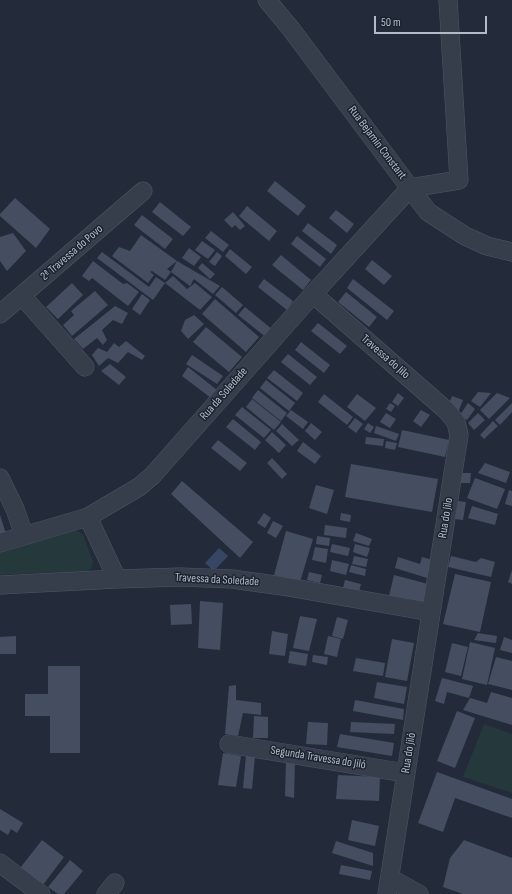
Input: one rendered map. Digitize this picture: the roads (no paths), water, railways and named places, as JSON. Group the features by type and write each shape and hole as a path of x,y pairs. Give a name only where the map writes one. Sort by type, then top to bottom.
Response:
{"street":[{"name":"Rua Bejamin Constant","path":"267,0 291,29 428,212 444,224 487,246 512,252"},
{"path":"410,188 459,180 448,0"},
{"name":"Rua da Soledade","path":"0,543 88,517 122,498 152,476 312,294 410,188"},
{"name":"2ª Travessa do Povo","path":"0,314 143,191"},
{"name":"Travessa do Jilo","path":"312,294 447,411 456,422"},
{"path":"22,296 85,367"},
{"name":"Rua do Jilo","path":"431,612 456,454 458,436 456,422"},
{"path":"0,478 24,535"},
{"path":"88,517 117,578"},
{"name":"Travessa da Soledade","path":"0,584 117,578 180,577 232,579 282,586 431,612"},
{"name":"Rua do Jiló","path":"388,886 431,612"},
{"name":"Segunda Travessa do Jiló","path":"229,744 406,772"},
{"path":"0,863 41,894"},
{"path":"388,886 419,894"}],"water":[{"path":"219,548 228,556 214,571 205,563"}]}
